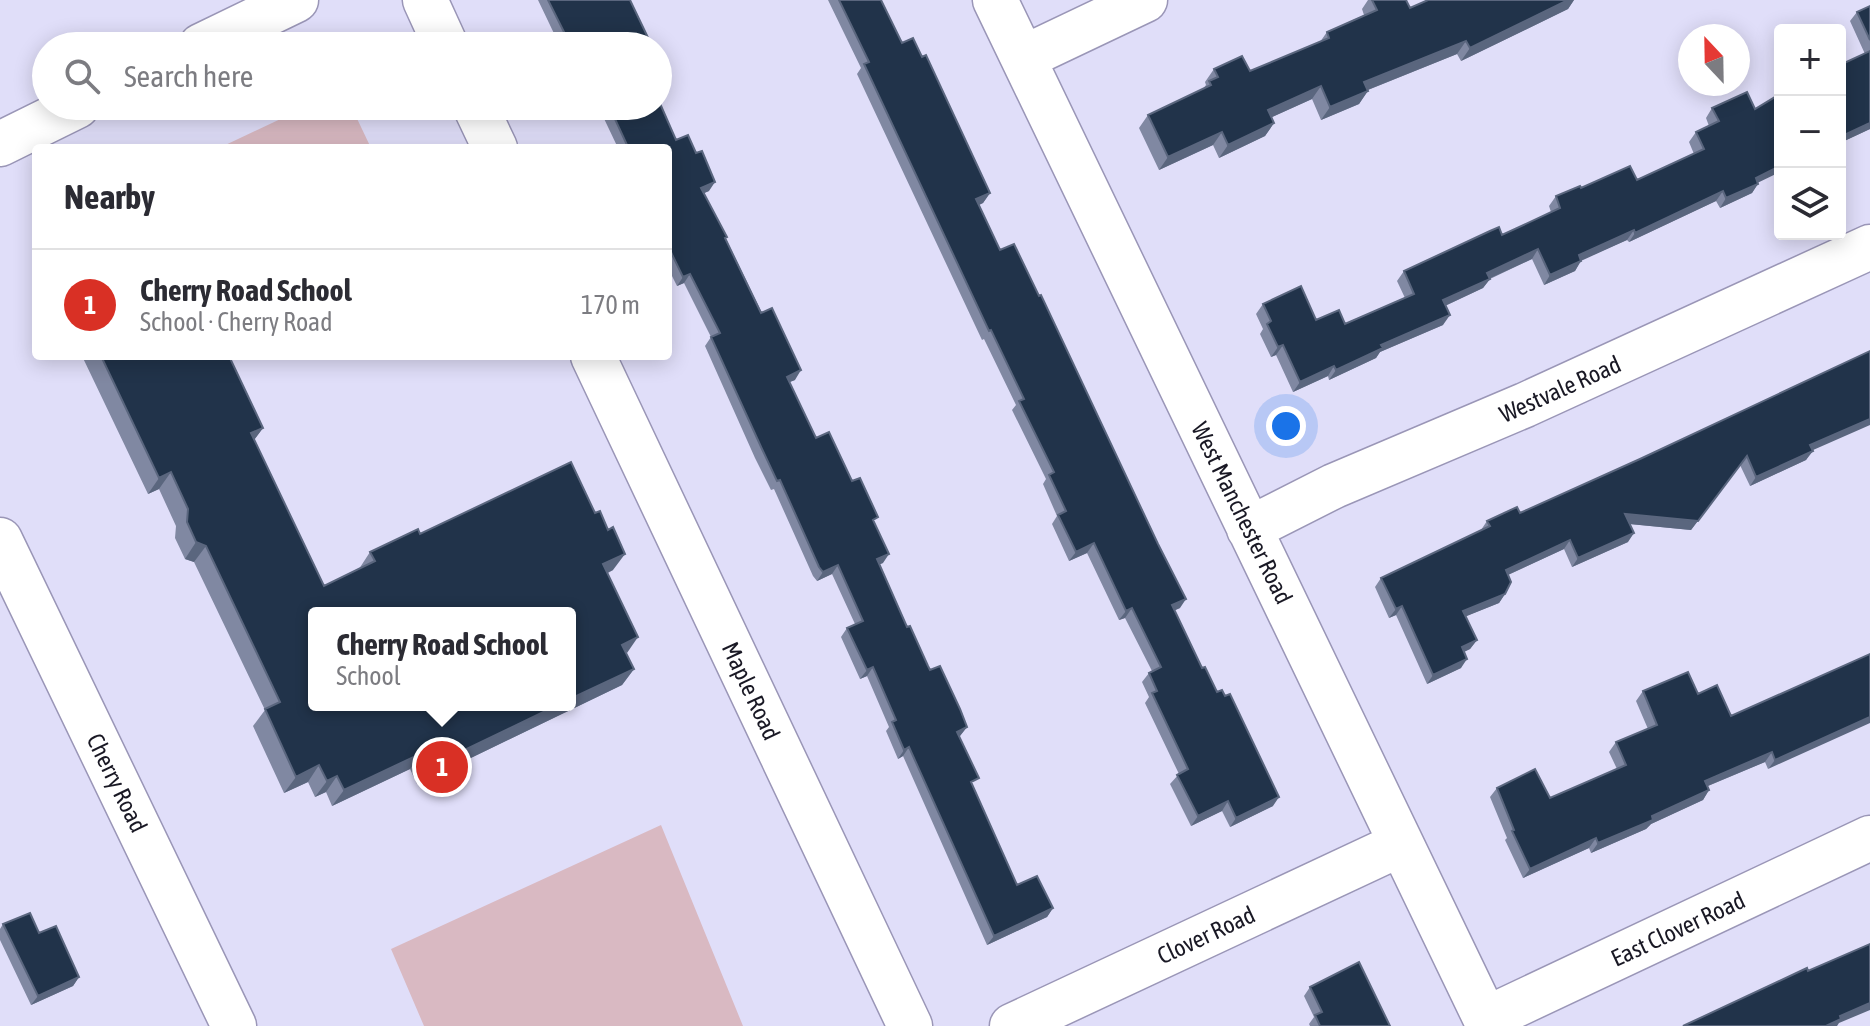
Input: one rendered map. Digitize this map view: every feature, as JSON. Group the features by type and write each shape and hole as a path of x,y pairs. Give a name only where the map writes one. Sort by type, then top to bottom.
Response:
{"street":[{"path":"230,32 296,0"},
{"path":"425,0 440,32"},
{"name":"West Manchester Road","path":"995,0 1487,1023"},
{"path":"1023,58 1145,0"},
{"path":"0,144 49,120"},
{"path":"482,120 493,144"},
{"name":"Westvale Road","path":"1249,529 1334,486 1525,405 1870,247"},
{"name":"Maple Road","path":"595,360 910,1026"},
{"name":"Cherry Road","path":"0,540 234,1026"},
{"name":"East Clover Road","path":"1487,1023 1870,838"},
{"name":"Clover Road","path":"1012,1026 1401,844"}],"shaded area":[{"path":"278,120 358,120 369,144 227,144"},
{"path":"661,825 743,1026 424,1026 391,949"}],"building":[{"path":"548,0 630,0 645,32 564,32"},
{"path":"839,0 881,0 902,43 913,38 922,57 926,55 990,193 976,199 1000,250 1014,244 1041,295 1186,599 1172,605 1217,692 1222,690 1225,696 1230,694 1279,797 1236,818 1228,801 1198,816 1177,775 1188,769 1152,693 1157,691 1149,673 1161,667 1132,608 1126,611 1094,543 1076,552 1058,515 1066,511 1049,475 1054,472 1019,401 1024,399 864,64 869,62"},
{"path":"1372,0 1406,0 1410,8 1428,0 1568,0 1470,48 1466,41 1364,82 1368,91 1330,107 1321,86 1268,110 1274,123 1228,145 1222,132 1168,157 1148,115 1211,85 1209,81 1218,77 1214,69 1242,56 1250,71 1329,38 1327,32 1377,10"},
{"path":"1870,6 1870,40 1857,12"},
{"path":"1870,51 1870,123 1846,134 1846,96 1846,62"},
{"path":"1738,96 1749,96 1755,109 1774,98 1774,169 1756,178 1758,184 1726,198 1723,191 1635,233 1634,230 1579,255 1581,261 1550,275 1538,249 1487,273 1490,279 1443,300 1450,315 1381,345 1383,348 1336,370 1334,366 1300,382 1283,345 1278,347 1267,324 1271,321 1263,304 1301,286 1316,320 1339,310 1345,324 1414,294 1404,271 1499,227 1502,235 1560,208 1556,196 1580,186 1630,166 1637,180 1704,149 1696,132 1719,121 1712,108"},
{"path":"615,120 667,120 676,140 688,135 696,153 702,151 715,182 701,188 761,313 772,308 801,370 787,377 816,438 829,432 852,481 860,478 878,517 873,520 889,554 877,559 930,670 940,666 960,709 967,727 957,732 979,778 971,782 1017,885 1037,876 1053,908 994,936 909,747 904,750 892,722 896,720 873,667 867,670 847,628 863,621 838,565 823,572 819,567 711,337 720,333 690,274 683,277 672,254 672,144 627,144"},
{"path":"1870,351 1870,419 1810,445 1813,451 1756,477 1747,456 1698,521 1625,514 1634,533 1578,558 1570,540 1506,570 1511,582 1505,594 1463,611 1477,640 1462,647 1467,659 1433,675 1402,606 1396,609 1381,578 1490,526 1487,521 1517,507 1520,513"},
{"path":"103,360 231,360 263,428 251,433 324,586 375,561 370,552 418,529 420,534 571,462 595,513 600,511 608,530 613,527 625,554 603,564 638,637 622,645 634,669 576,696 576,607 308,607 308,711 546,711 429,767 422,753 344,790 337,776 327,781 319,765 296,777 265,709 280,702 206,546 196,542 187,522 188,509 171,472 159,478"},
{"path":"1870,654 1870,717 1775,760 1772,752 1705,781 1709,790 1652,816 1653,820 1598,843 1596,838 1530,869 1497,788 1535,769 1550,798 1626,765 1616,742 1657,725 1643,691 1688,672 1698,694 1717,685 1731,716"},
{"path":"30,913 39,933 56,926 79,977 38,996 3,924"},
{"path":"1870,944 1870,1003 1826,1026 1683,1026 1807,968 1808,971"},
{"path":"1359,962 1390,1026 1320,1026 1315,1015 1322,1012 1310,987"}],"place":[{"name":"Cherry Road School","path":"442,767"}]}
